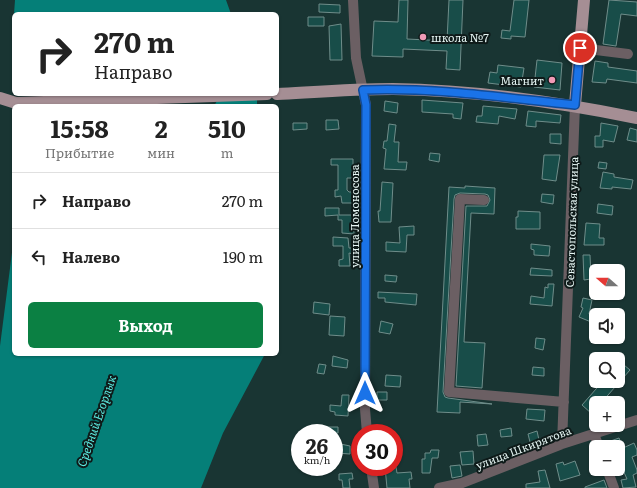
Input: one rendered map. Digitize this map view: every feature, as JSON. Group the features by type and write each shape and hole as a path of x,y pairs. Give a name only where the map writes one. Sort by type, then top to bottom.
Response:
{"main road":[{"name":"Севастопольская улица","path":"575,105 584,0"},
{"path":"279,94 391,89 458,92 575,105 637,118"},
{"path":"0,98 16,103 204,96"}],"street":[{"name":"улица Ломоносова","path":"353,0 356,58 366,105 365,409 366,424"},
{"path":"580,48 628,54"},
{"name":"Севастопольская улица","path":"562,444 575,105"},
{"path":"484,200 460,199 449,392 564,402"},
{"name":"улица Шкирятова","path":"440,488 462,484 562,444 637,420"},
{"path":"594,434 596,440"},
{"path":"372,476 374,488"},
{"path":"610,476 614,488"}],"water":[{"path":"15,0 226,0 230,12 14,12"},
{"path":"246,96 257,96 257,104 215,104 217,101"},
{"name":"Средний Егорлык","path":"12,253 12,356 264,356 223,433 201,488 0,488 0,346"}],"building":[{"path":"399,0 408,0 407,39 447,41 449,0 463,0 460,70 446,69 447,51 403,49 403,57 372,56 374,21 398,22"},
{"path":"514,0 529,0 525,37 511,36 511,39 501,38 502,30 510,31"},
{"path":"609,0 637,2 637,16 621,14 616,46 603,44"},
{"path":"319,4 340,5 340,13 319,12"},
{"path":"308,17 324,17 324,26 308,26"},
{"path":"341,24 342,60 330,60 329,26"},
{"path":"537,60 562,63 560,90 534,87"},
{"path":"595,61 608,63 608,67 637,71 637,83 607,79 606,83 592,82"},
{"path":"498,65 524,68 521,87 488,83 490,72 497,73"},
{"path":"422,100 463,103 461,119 453,118 453,114 422,112"},
{"path":"385,101 398,103 397,113 384,111"},
{"path":"483,106 517,109 515,119 499,116 498,124 476,122 477,116 482,116"},
{"path":"528,111 561,115 560,123 536,121 536,127 526,126"},
{"path":"326,120 338,120 339,129 326,130"},
{"path":"293,123 307,123 307,129 293,130"},
{"path":"601,123 618,126 614,142 603,140 603,147 595,147 595,136 600,136"},
{"path":"389,124 396,125 394,142 399,142 398,162 407,162 406,170 384,169 386,149 383,148 384,141 387,141"},
{"path":"630,128 637,130 637,142 627,140"},
{"path":"550,134 561,134 561,144 550,143"},
{"path":"430,153 440,154 439,162 429,160"},
{"path":"544,155 560,155 556,181 542,179"},
{"path":"331,159 353,159 353,178 347,178 347,190 349,192 354,192 354,203 342,203 341,196 335,197 335,190 338,190 338,165 331,165"},
{"path":"599,162 607,163 606,169 598,168"},
{"path":"603,172 614,174 614,177 633,180 631,189 612,187 612,189 600,188"},
{"path":"382,182 393,183 391,222 379,222 378,211 380,211"},
{"path":"465,186 495,188 494,214 471,213 464,342 485,343 482,388 456,386 466,206 487,206 490,200 488,195 485,194 460,193 455,195 454,199 443,392 445,397 448,398 492,404 460,402 460,413 437,412 449,187 465,188"},
{"path":"542,194 554,195 553,204 541,202"},
{"path":"598,204 613,206 612,215 597,213"},
{"path":"325,208 339,208 339,215 353,215 354,234 342,233 342,220 338,220 338,215 325,216"},
{"path":"518,211 540,212 540,229 516,229 516,217 518,217"},
{"path":"586,223 600,224 599,238 604,238 604,245 584,245"},
{"path":"414,226 414,235 407,235 406,252 386,251 386,242 400,243 399,227"},
{"path":"333,237 348,238 349,248 354,248 354,254 349,253 350,266 339,266 339,260 343,259 343,246 333,246"},
{"path":"531,244 550,246 549,256 534,255 534,250 531,249"},
{"path":"583,255 590,255 589,279 584,280"},
{"path":"531,268 552,270 552,276 530,275"},
{"path":"385,275 397,276 396,282 385,281"},
{"path":"548,284 554,284 552,306 530,304 531,296 544,298 545,287 548,288"},
{"path":"378,292 417,294 416,305 385,302 385,298 378,298"},
{"path":"583,298 592,300 590,308 589,308 589,321 579,317 583,308 581,307"},
{"path":"314,302 330,304 329,315 313,313"},
{"path":"330,316 345,317 344,336 329,335"},
{"path":"381,321 393,324 390,334 379,332"},
{"path":"536,338 545,339 543,350 535,348"},
{"path":"333,356 348,360 347,368 332,366"},
{"path":"319,364 326,365 324,374 317,373"},
{"path":"625,366 630,370 625,376"},
{"path":"533,367 544,368 544,376 532,375"},
{"path":"386,375 401,376 400,387 385,386"},
{"path":"597,388 614,388 607,396 590,396"},
{"path":"377,392 387,392 387,400 377,400"},
{"path":"342,395 349,395 348,416 335,415 335,412 330,411 330,405 341,406"},
{"path":"589,397 589,411 582,405"},
{"path":"527,409 545,410 544,421 526,419"},
{"path":"511,428 512,436 501,437 500,430"},
{"path":"537,431 539,440 530,442 528,434"},
{"path":"486,434 488,445 478,446 477,435"},
{"path":"634,443 637,450 637,455 632,457 637,470 637,473 633,475 636,487 623,488 621,480 627,479 625,475 625,447"},
{"path":"343,444 350,446 350,454 343,454"},
{"path":"431,450 439,450 438,458 432,458 430,473 422,473 422,459 425,459 425,453 430,453"},
{"path":"473,451 474,464 462,465 460,452"},
{"path":"575,461 580,475 560,481 556,464 563,462 564,465"},
{"path":"460,465 462,476 452,478 450,466"},
{"path":"545,470 550,488 526,488 526,484 540,482 538,471"},
{"path":"411,472 412,479 409,479 410,488 387,488 386,476 403,476 403,473"},
{"path":"351,473 351,476 352,476 353,479 349,479 350,488 343,488 342,480 339,480 339,476 343,476 343,474"},
{"path":"604,480 607,488 585,488 585,487"}],"place":[{"name":"школа №7","path":"423,37"},
{"name":"Магнит","path":"552,80"}],"route":[{"path":"365,393 366,105 363,90 391,89 458,92 575,105 580,48"}]}
